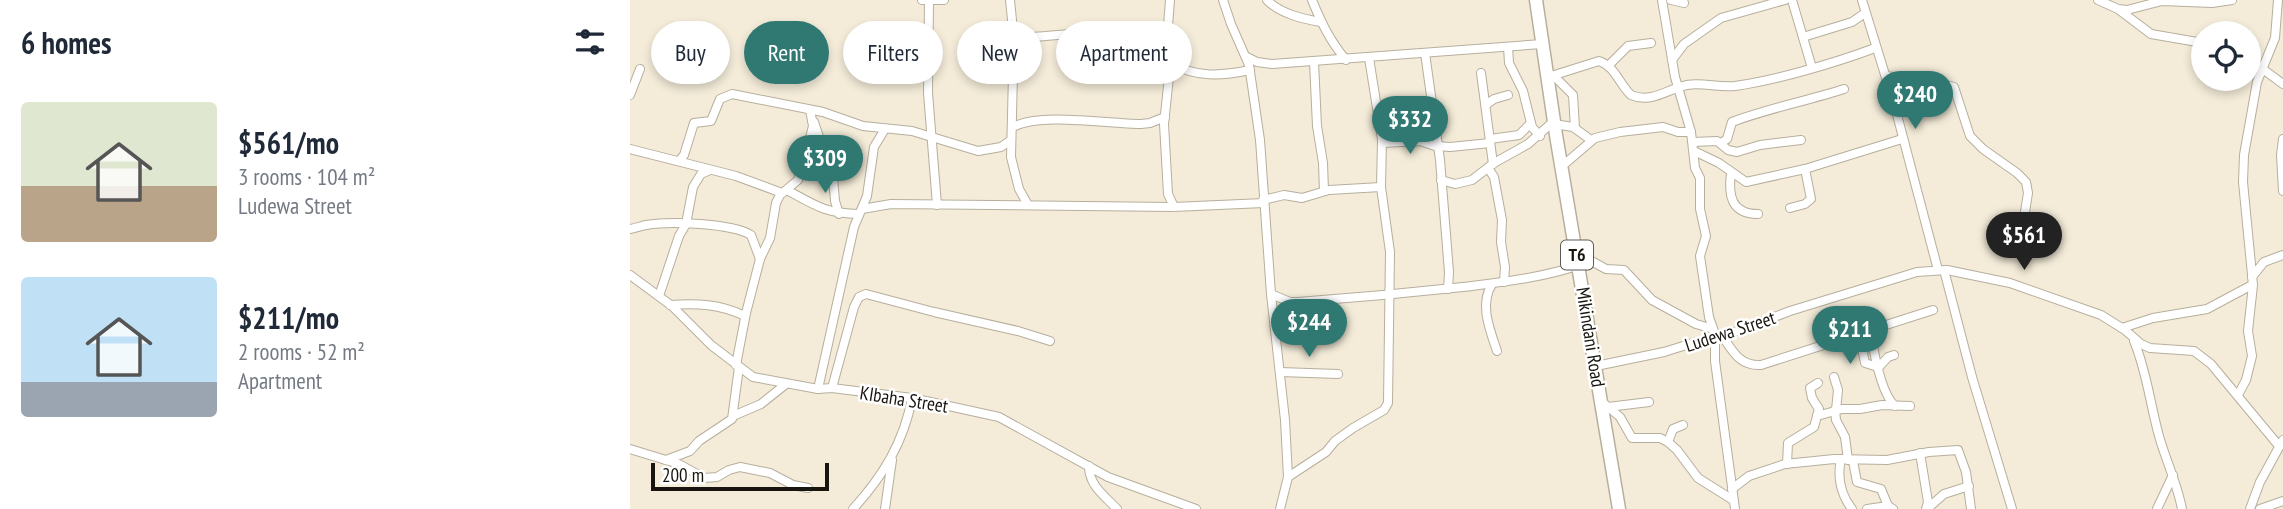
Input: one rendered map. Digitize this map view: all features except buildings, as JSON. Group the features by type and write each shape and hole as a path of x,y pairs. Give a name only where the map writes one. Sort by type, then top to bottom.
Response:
{"highway":[{"name":"Mikindani Road","path":"1536,0 1542,44 1551,77 1554,123 1604,404 1619,509"}],"street":[{"path":"928,21 927,0 944,0"},
{"path":"1010,0 1013,21"},
{"path":"1168,21 1170,0"},
{"path":"1223,0 1247,57 1261,152 1287,477 1280,509"},
{"path":"1268,0 1276,8 1288,13 1321,22"},
{"path":"1312,0 1335,47 1346,60"},
{"path":"1662,0 1672,60 1691,132 1695,169 1700,178 1701,214 1706,232 1700,256 1713,329 1719,338 1734,355 1749,364 1761,365 1809,352 1859,332 1905,321 1933,310"},
{"path":"1671,0 1684,3"},
{"path":"1672,60 1685,44 1721,18 1785,0"},
{"path":"1792,0 1812,68"},
{"path":"1862,0 2012,509"},
{"path":"2098,0 2118,9 2151,34 2191,41"},
{"path":"2118,9 2132,9 2162,0 2211,3 2232,0"},
{"path":"2278,0 2274,38 2261,68 2283,84"},
{"path":"1803,37 1852,22 1865,13"},
{"path":"1609,65 1628,46 1651,43"},
{"path":"1247,57 1265,64 1314,62 1542,44"},
{"path":"1508,47 1509,64 1523,91 1531,123 1540,136"},
{"path":"1551,77 1599,61 1609,65 1625,90 1636,97 1656,97 1678,87 1705,83 1735,86 1812,68 1875,48"},
{"path":"1424,53 1438,146 1450,279 1448,289"},
{"path":"1287,477 1326,452 1335,441 1353,428 1387,407 1390,252 1381,187 1382,143 1369,58"},
{"path":"1314,62 1324,191"},
{"path":"630,95 640,69"},
{"path":"1192,71 1203,75 1225,75 1250,70"},
{"path":"1481,73 1487,104 1486,123 1491,166 1502,220 1504,282"},
{"path":"1886,76 1954,87 1970,136 2026,182 2028,193 2024,218 2030,227"},
{"path":"1551,77 1573,95 1575,128"},
{"path":"929,84 930,136 937,205"},
{"path":"1013,84 1013,169 1019,189 1028,205"},
{"path":"1168,84 1165,117 1168,194 1174,207"},
{"path":"1693,147 1721,143 1727,139 1732,122 1844,89"},
{"path":"2238,395 2246,380 2252,356 2248,331 2252,281 2243,166 2255,91"},
{"path":"678,161 684,155 694,123 712,119 717,103 725,95 740,95 831,114 858,125 912,131 978,151 1001,147 1011,140"},
{"path":"1487,104 1508,95"},
{"path":"1378,109 1420,105 1431,99"},
{"path":"810,110 833,178 839,214"},
{"path":"666,460 690,451 705,437 728,423 733,416 745,316 760,259 770,238 774,209 785,191 799,178 815,124 831,114"},
{"path":"1013,127 1029,122 1068,121 1141,124 1165,117"},
{"path":"1382,143 1420,141 1450,147 1519,135 1531,123"},
{"path":"1441,180 1453,184 1470,181 1540,136 1554,123 1575,128 1591,140"},
{"path":"1562,167 1591,140 1620,132 1663,127 1678,132 1691,132"},
{"path":"818,389 854,227 869,189 874,147 885,129"},
{"path":"1693,147 1746,182 1805,169 1902,139"},
{"path":"2283,139 2283,191"},
{"path":"1721,143 1728,150 1737,152 1760,145 1801,140"},
{"path":"630,149 763,184 785,191 822,210 839,214 891,204 1174,207 1264,201 1284,195 1301,198 1324,191 1381,187"},
{"path":"1790,208 1805,204 1811,199 1805,169"},
{"path":"659,296 681,229 686,223 693,187 701,174 710,170"},
{"path":"1731,173 1729,193 1735,204 1744,212 1758,214"},
{"path":"630,229 647,225 686,223 747,232 755,242 760,259"},
{"path":"2122,328 2153,318 2207,309 2252,281 2264,262 2283,255"},
{"path":"1271,293 1290,302 1448,289 1555,273 1578,259 1606,269 1624,270 1652,300 1696,324 1713,329"},
{"name":"Ludewa Street","path":"1596,366 1719,338 1833,297 1917,272 1941,270 1994,279 2101,315 2150,348 2194,351 2211,364 2281,443"},
{"name":"KIbaha Street","path":"630,275 670,305 711,345 753,377 818,389 832,388 912,398 999,417 1108,477 1196,509"},
{"path":"1492,284 1487,293 1486,313 1497,351"},
{"path":"832,388 855,307 863,294 1050,341"},
{"path":"1275,330 1290,302"},
{"path":"670,305 709,304 745,316"},
{"path":"1870,329 1878,368 1889,400 1895,406"},
{"path":"1859,332 1865,363 1878,368"},
{"path":"1719,338 1715,361 1734,505"},
{"path":"2133,338 2182,509"},
{"path":"1862,349 1874,350"},
{"path":"1878,368 1894,355"},
{"path":"1280,372 1338,374"},
{"path":"1834,377 1838,390 1836,420 1844,435 1848,460 1857,482 1881,489 1890,508 1867,509"},
{"path":"1787,464 1788,443 1813,429 1818,406 1812,398 1810,388 1818,383"},
{"path":"733,416 761,404 786,384"},
{"path":"885,509 893,457 905,428 912,398"},
{"path":"1604,404 1649,402"},
{"path":"1604,404 1620,417 1633,439 1658,438 1668,442 1698,478 1734,505"},
{"path":"1817,416 1836,410 1878,405 1910,405"},
{"path":"1668,442 1673,429 1684,425"},
{"path":"2250,509 2255,493 2281,443"},
{"path":"630,449 679,464 704,478 717,477 740,467 770,473 793,485 808,488"},
{"path":"1732,489 1749,476 1787,464 1887,460 1920,453 1960,451 1969,486 1971,509"},
{"path":"1920,453 1931,508 1944,494 1969,486"},
{"path":"853,509 893,457"},
{"path":"2273,458 2283,458"},
{"path":"1848,460 1841,486 1852,509"},
{"path":"1089,466 1094,484 1118,509"},
{"path":"2157,509 2173,475"},
{"path":"2260,509 2283,501"}]}
